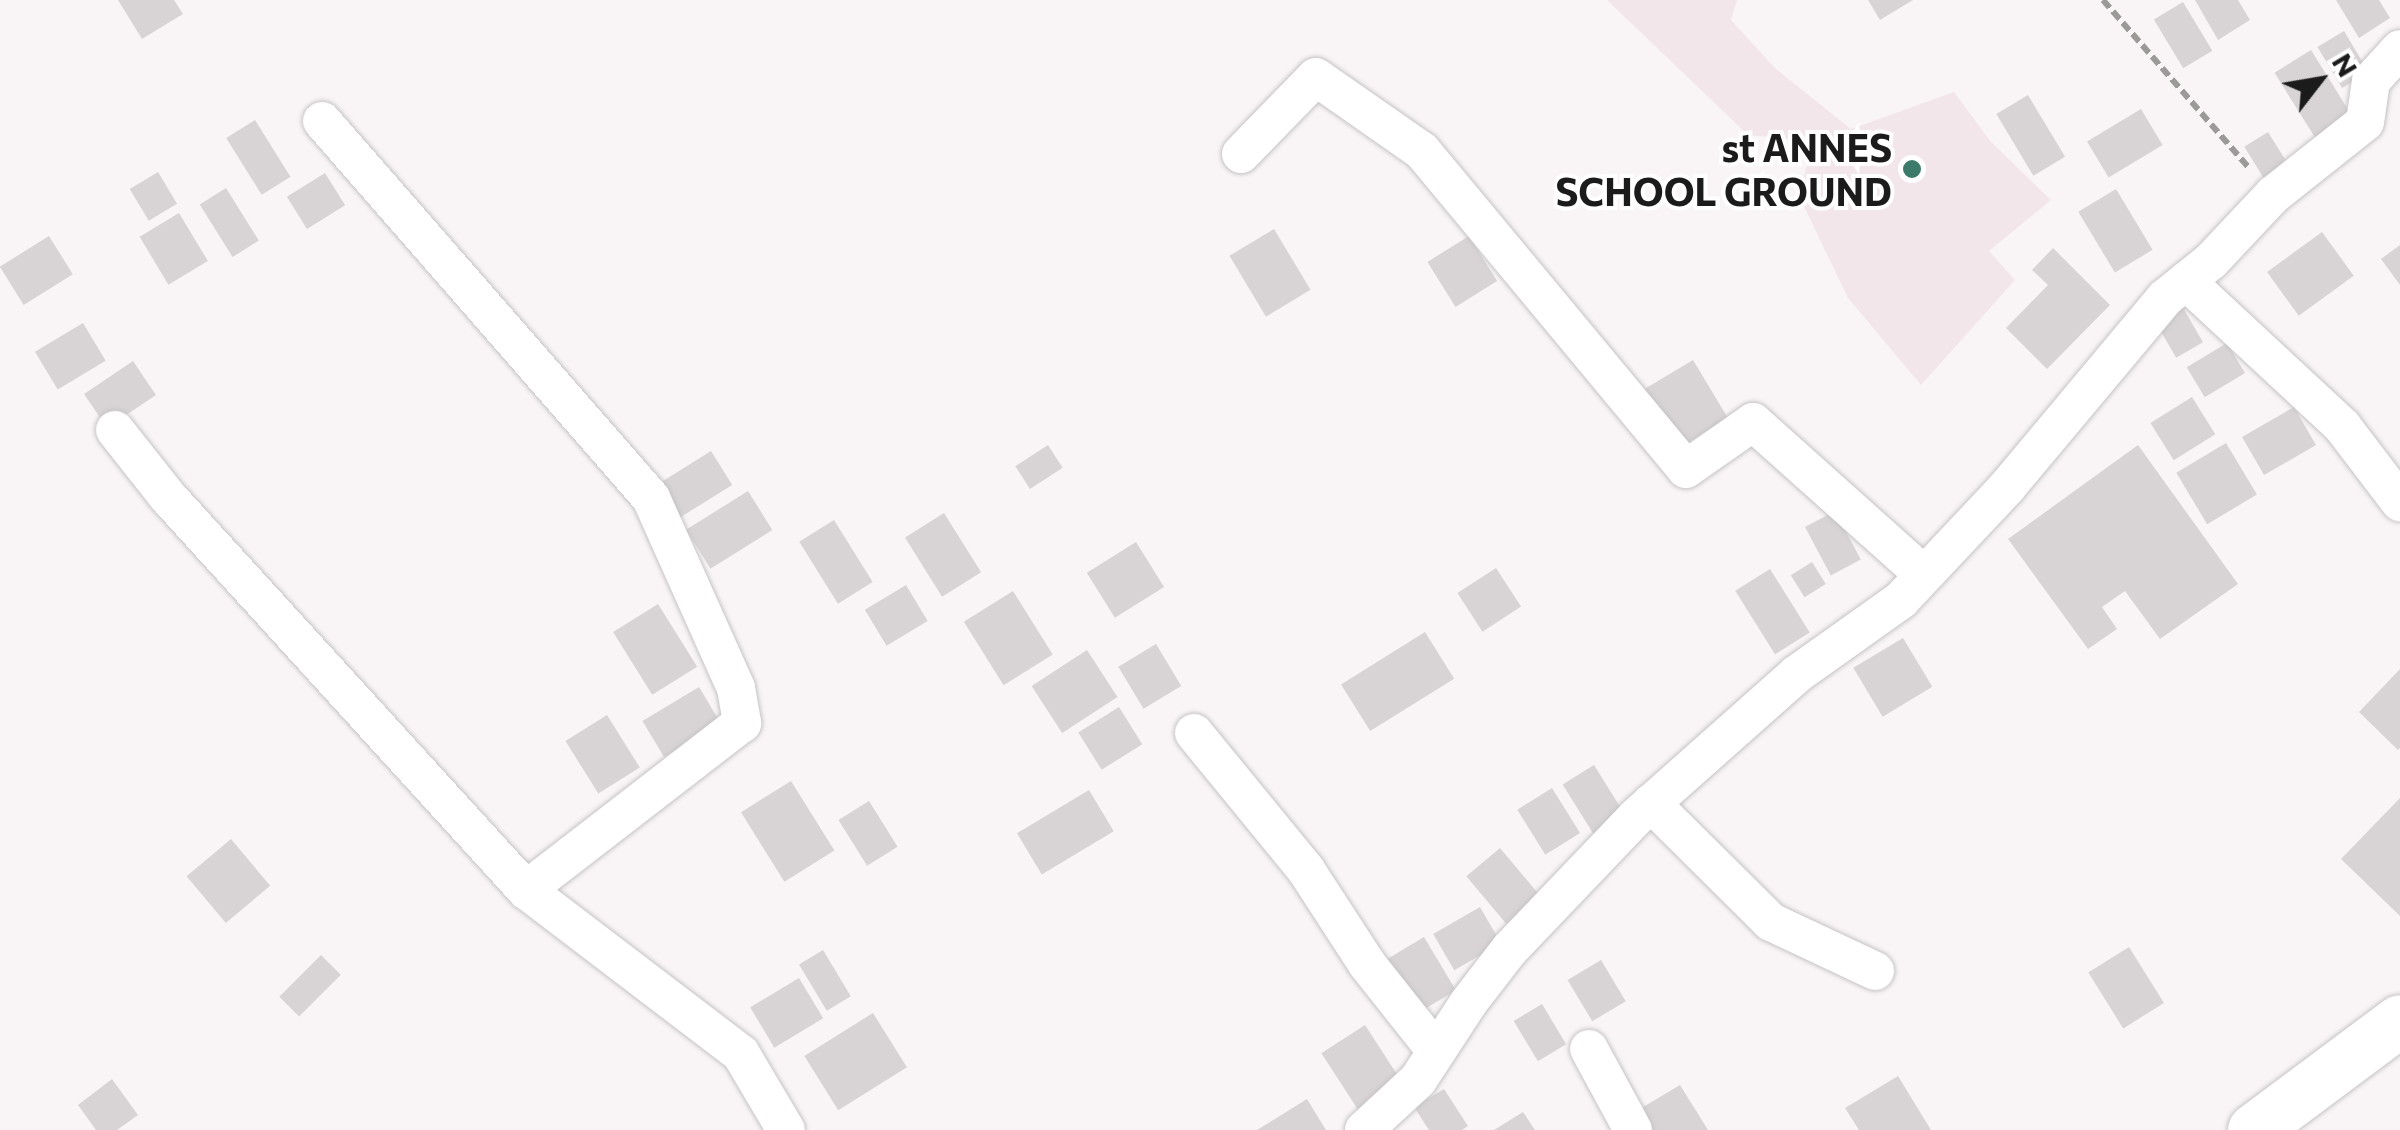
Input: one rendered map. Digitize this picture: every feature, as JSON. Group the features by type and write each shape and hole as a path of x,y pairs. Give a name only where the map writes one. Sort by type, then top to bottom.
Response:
{"main road":[{"path":"2254,1130 2400,1021"}],"street":[{"path":"1364,1130 1418,1080 1510,949 1652,803 1797,674 1901,600 2007,487 2165,298 2273,195 2365,122 2371,81 2400,49"},
{"path":"1240,154 1316,76 1422,150 1686,469 1753,422 1924,575"},
{"path":"322,121 651,498 736,688 742,724 526,890"},
{"path":"2186,281 2342,426 2400,502"},
{"path":"115,430 168,497 526,890 741,1054 786,1130"},
{"path":"1194,733 1306,870 1366,964 1436,1051"},
{"path":"1652,803 1771,922 1875,971"},
{"path":"1589,1050 1633,1130"}],"path":[{"path":"2102,0 2273,195"}],"shaded area":[{"name":"st ANNES SCHOOL GROUND","path":"1607,0 1737,0 1731,20 1775,68 1851,129 1954,92 1991,142 2051,200 1989,251 2015,280 1921,385 1848,298 1799,196 1813,141 1748,135"}],"building":[{"path":"118,0 174,0 183,14 142,39"},
{"path":"1868,0 1913,0 1880,20"},
{"path":"2195,0 2238,0 2250,20 2218,40"},
{"path":"2336,0 2379,0 2390,18 2359,38"},
{"path":"2183,2 2212,51 2183,68 2154,20"},
{"path":"2344,31 2369,72 2342,88 2317,47"},
{"path":"2311,50 2354,119 2317,141 2275,73"},
{"path":"2028,95 2065,157 2033,176 1996,114"},
{"path":"2141,109 2163,145 2109,177 2087,141"},
{"path":"255,120 291,177 262,195 226,138"},
{"path":"2268,132 2291,169 2268,184 2244,147"},
{"path":"158,172 177,204 149,221 130,189"},
{"path":"325,173 345,205 307,229 287,197"},
{"path":"226,188 259,241 233,257 200,204"},
{"path":"2116,189 2153,250 2115,273 2078,212"},
{"path":"179,213 208,261 168,285 140,237"},
{"path":"1274,229 1311,290 1266,317 1229,256"},
{"path":"2322,232 2354,276 2299,316 2267,272"},
{"path":"49,236 73,274 24,305 0,267"},
{"path":"1469,236 1497,281 1456,307 1427,262"},
{"path":"2400,245 2400,285 2381,259"},
{"path":"2053,248 2110,305 2047,369 2006,328 2048,285 2032,270"},
{"path":"2178,299 2203,342 2176,358 2151,314"},
{"path":"83,323 106,361 58,390 35,352"},
{"path":"2227,343 2245,373 2205,397 2187,367"},
{"path":"1693,360 1728,418 1678,448 1643,390"},
{"path":"133,361 156,395 107,428 84,394"},
{"path":"2192,397 2215,434 2174,460 2150,423"},
{"path":"2294,407 2316,445 2264,475 2242,437"},
{"path":"2226,443 2257,494 2207,524 2176,473"},
{"path":"1048,445 1063,468 1030,489 1015,466"},
{"path":"2138,445 2238,584 2160,639 2125,591 2102,607 2117,629 2088,649 2008,539"},
{"path":"711,451 732,485 677,519 656,485"},
{"path":"748,491 772,530 710,569 686,530"},
{"path":"1835,511 1861,560 1831,576 1805,527"},
{"path":"944,513 981,572 942,597 905,537"},
{"path":"834,520 873,582 838,604 799,542"},
{"path":"1136,542 1164,587 1115,618 1087,573"},
{"path":"1812,562 1826,584 1805,597 1791,575"},
{"path":"1496,568 1521,607 1482,632 1457,593"},
{"path":"1770,569 1810,633 1775,654 1735,591"},
{"path":"906,585 928,621 886,646 865,610"},
{"path":"1013,591 1053,655 1004,685 964,622"},
{"path":"658,604 697,667 652,695 613,632"},
{"path":"1425,632 1454,679 1370,731 1341,684"},
{"path":"1903,638 1932,687 1883,717 1853,668"},
{"path":"1156,644 1181,686 1144,709 1118,667"},
{"path":"1087,650 1117,697 1062,733 1032,686"},
{"path":"2400,669 2400,748 2398,750 2359,712"},
{"path":"699,687 721,723 664,757 642,721"},
{"path":"1119,707 1142,744 1102,770 1078,732"},
{"path":"607,715 640,768 598,794 565,741"},
{"path":"1594,765 1627,818 1595,837 1563,785"},
{"path":"791,781 834,851 784,882 741,812"},
{"path":"1552,788 1580,833 1545,855 1517,810"},
{"path":"1089,790 1114,831 1042,874 1017,833"},
{"path":"2400,798 2400,916 2341,859"},
{"path":"869,801 898,847 867,866 838,820"},
{"path":"231,839 270,886 226,923 187,876"},
{"path":"1500,848 1540,895 1506,924 1466,876"},
{"path":"1480,907 1501,943 1454,970 1433,934"},
{"path":"1424,937 1456,990 1410,1018 1378,965"},
{"path":"2129,947 2164,1003 2123,1028 2088,972"},
{"path":"823,950 851,996 827,1011 799,964"},
{"path":"321,955 341,975 299,1017 279,997"},
{"path":"1601,960 1626,1001 1592,1021 1568,980"},
{"path":"799,978 823,1018 774,1048 750,1007"},
{"path":"1542,1004 1566,1044 1538,1061 1514,1021"},
{"path":"873,1013 907,1067 838,1110 804,1056"},
{"path":"1365,1025 1403,1084 1360,1112 1321,1053"},
{"path":"1898,1076 1931,1130 1859,1130 1845,1108"},
{"path":"112,1079 138,1115 117,1130 96,1130 78,1105"},
{"path":"1680,1085 1708,1130 1644,1130 1633,1113"},
{"path":"1444,1089 1468,1126 1462,1130 1429,1130 1414,1107"},
{"path":"1307,1099 1326,1130 1257,1130"},
{"path":"1523,1112 1535,1130 1494,1130"}],"place":[{"name":"st ANNES SCHOOL GROUND","path":"1912,169"}]}
